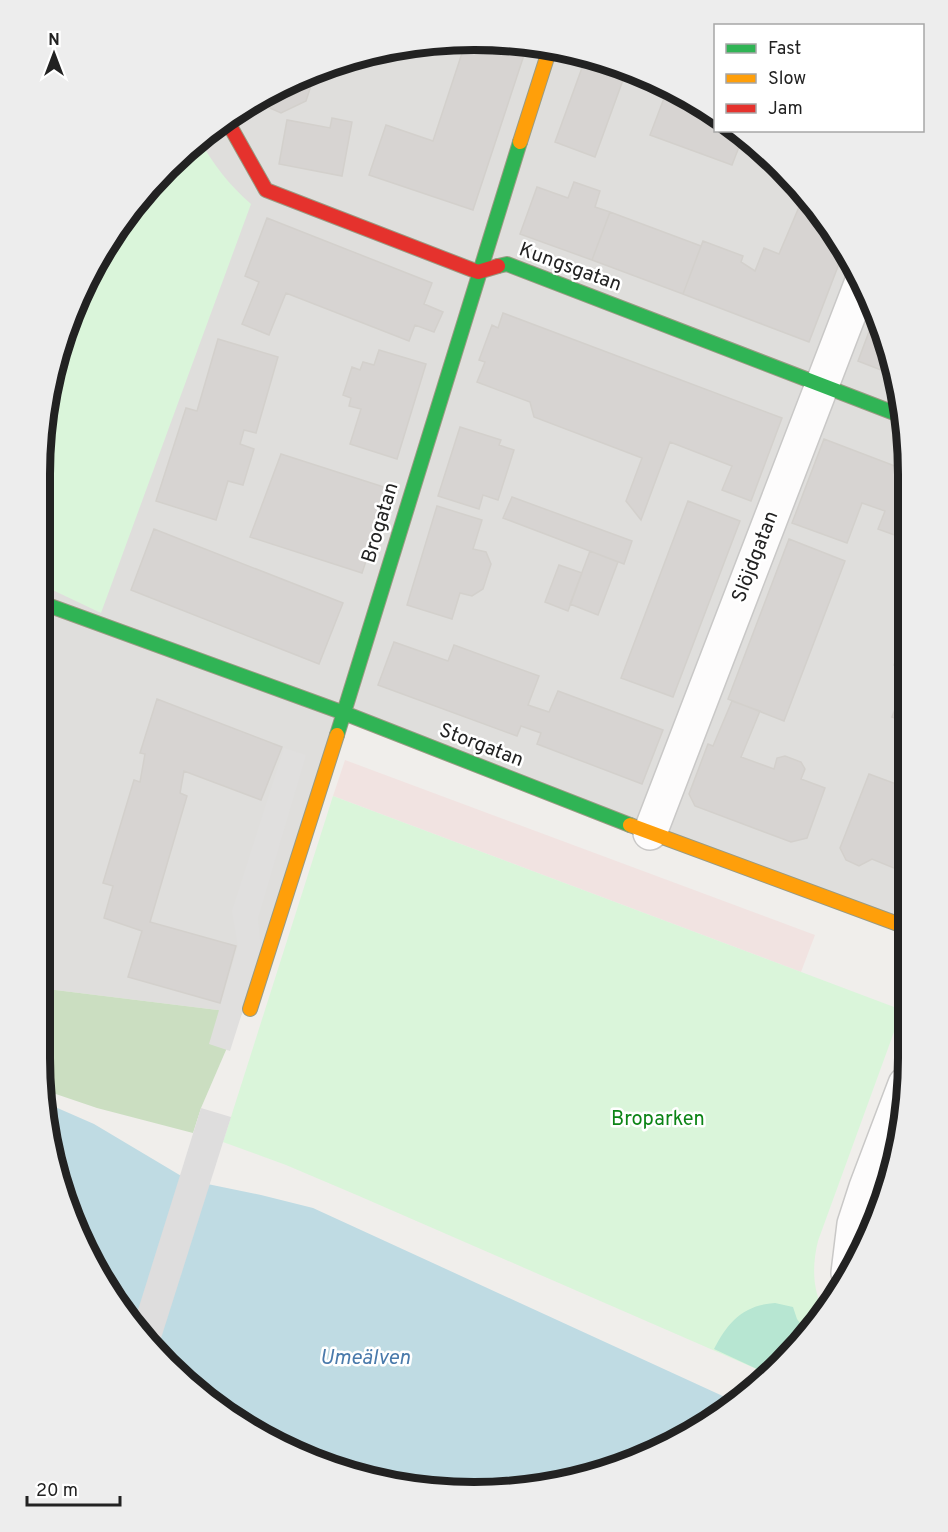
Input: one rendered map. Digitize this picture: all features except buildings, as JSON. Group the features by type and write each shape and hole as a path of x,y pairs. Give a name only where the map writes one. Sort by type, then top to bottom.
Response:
{"street":[{"name":"Brogatan","path":"250,1009 344,713 478,272 547,56"},
{"path":"230,127 266,190 478,272"},
{"name":"Kungsgatan","path":"478,272 507,264 894,413"},
{"name":"Slöjdgatan","path":"650,833 858,292"},
{"name":"Storgatan","path":"50,606 344,713 650,833 898,924"},
{"path":"850,1255 854,1224 895,1109"}],"shaded area":[{"path":"446,50 502,50 584,64 662,93 714,124 714,132 725,132 732,137 754,155 793,194 827,238 855,286 884,364 898,446 898,924 344,713 242,1013 50,989 50,446 64,364 93,286 121,238 137,216 155,194 194,155 238,121 262,106 286,93 338,72 364,64 419,53"},
{"path":"284,748 306,755 258,918 261,953 230,1051 209,1044 238,946 232,911"},
{"path":"345,760 815,935 801,972 333,796"}],"green space":[{"path":"204,147 222,174 251,204 101,613 50,589 50,446 58,391 72,338 93,286 106,262 121,238 155,194"},
{"name":"Broparken","path":"333,796 898,1008 898,1021 818,1241 814,1278 820,1303 793,1338 761,1371 359,1196 286,1165 223,1142"},
{"path":"50,989 242,1013 201,1108 193,1133 97,1108 51,1092"},
{"path":"775,1303 793,1307 802,1326 761,1371 714,1349 731,1323 745,1311 764,1304"}],"water":[{"name":"Umeälven","path":"52,1106 94,1124 188,1180 313,1208 728,1398 662,1439 610,1460 557,1474 502,1482 446,1482 391,1474 338,1460 286,1439 238,1411 194,1377 155,1338 121,1294 93,1246 72,1194 64,1168"}],"pier":[{"path":"201,1108 231,1117 160,1343 136,1315"}],"traffic: fast":[{"path":"337,735 520,142"},
{"path":"498,266 507,264 894,413"},
{"path":"50,606 344,713 630,825"}],"traffic: slow":[{"path":"520,142 547,56"},
{"path":"250,1009 337,735"},
{"path":"630,825 898,924"}],"traffic: jam":[{"path":"230,127 266,190 478,272 498,266"}]}
